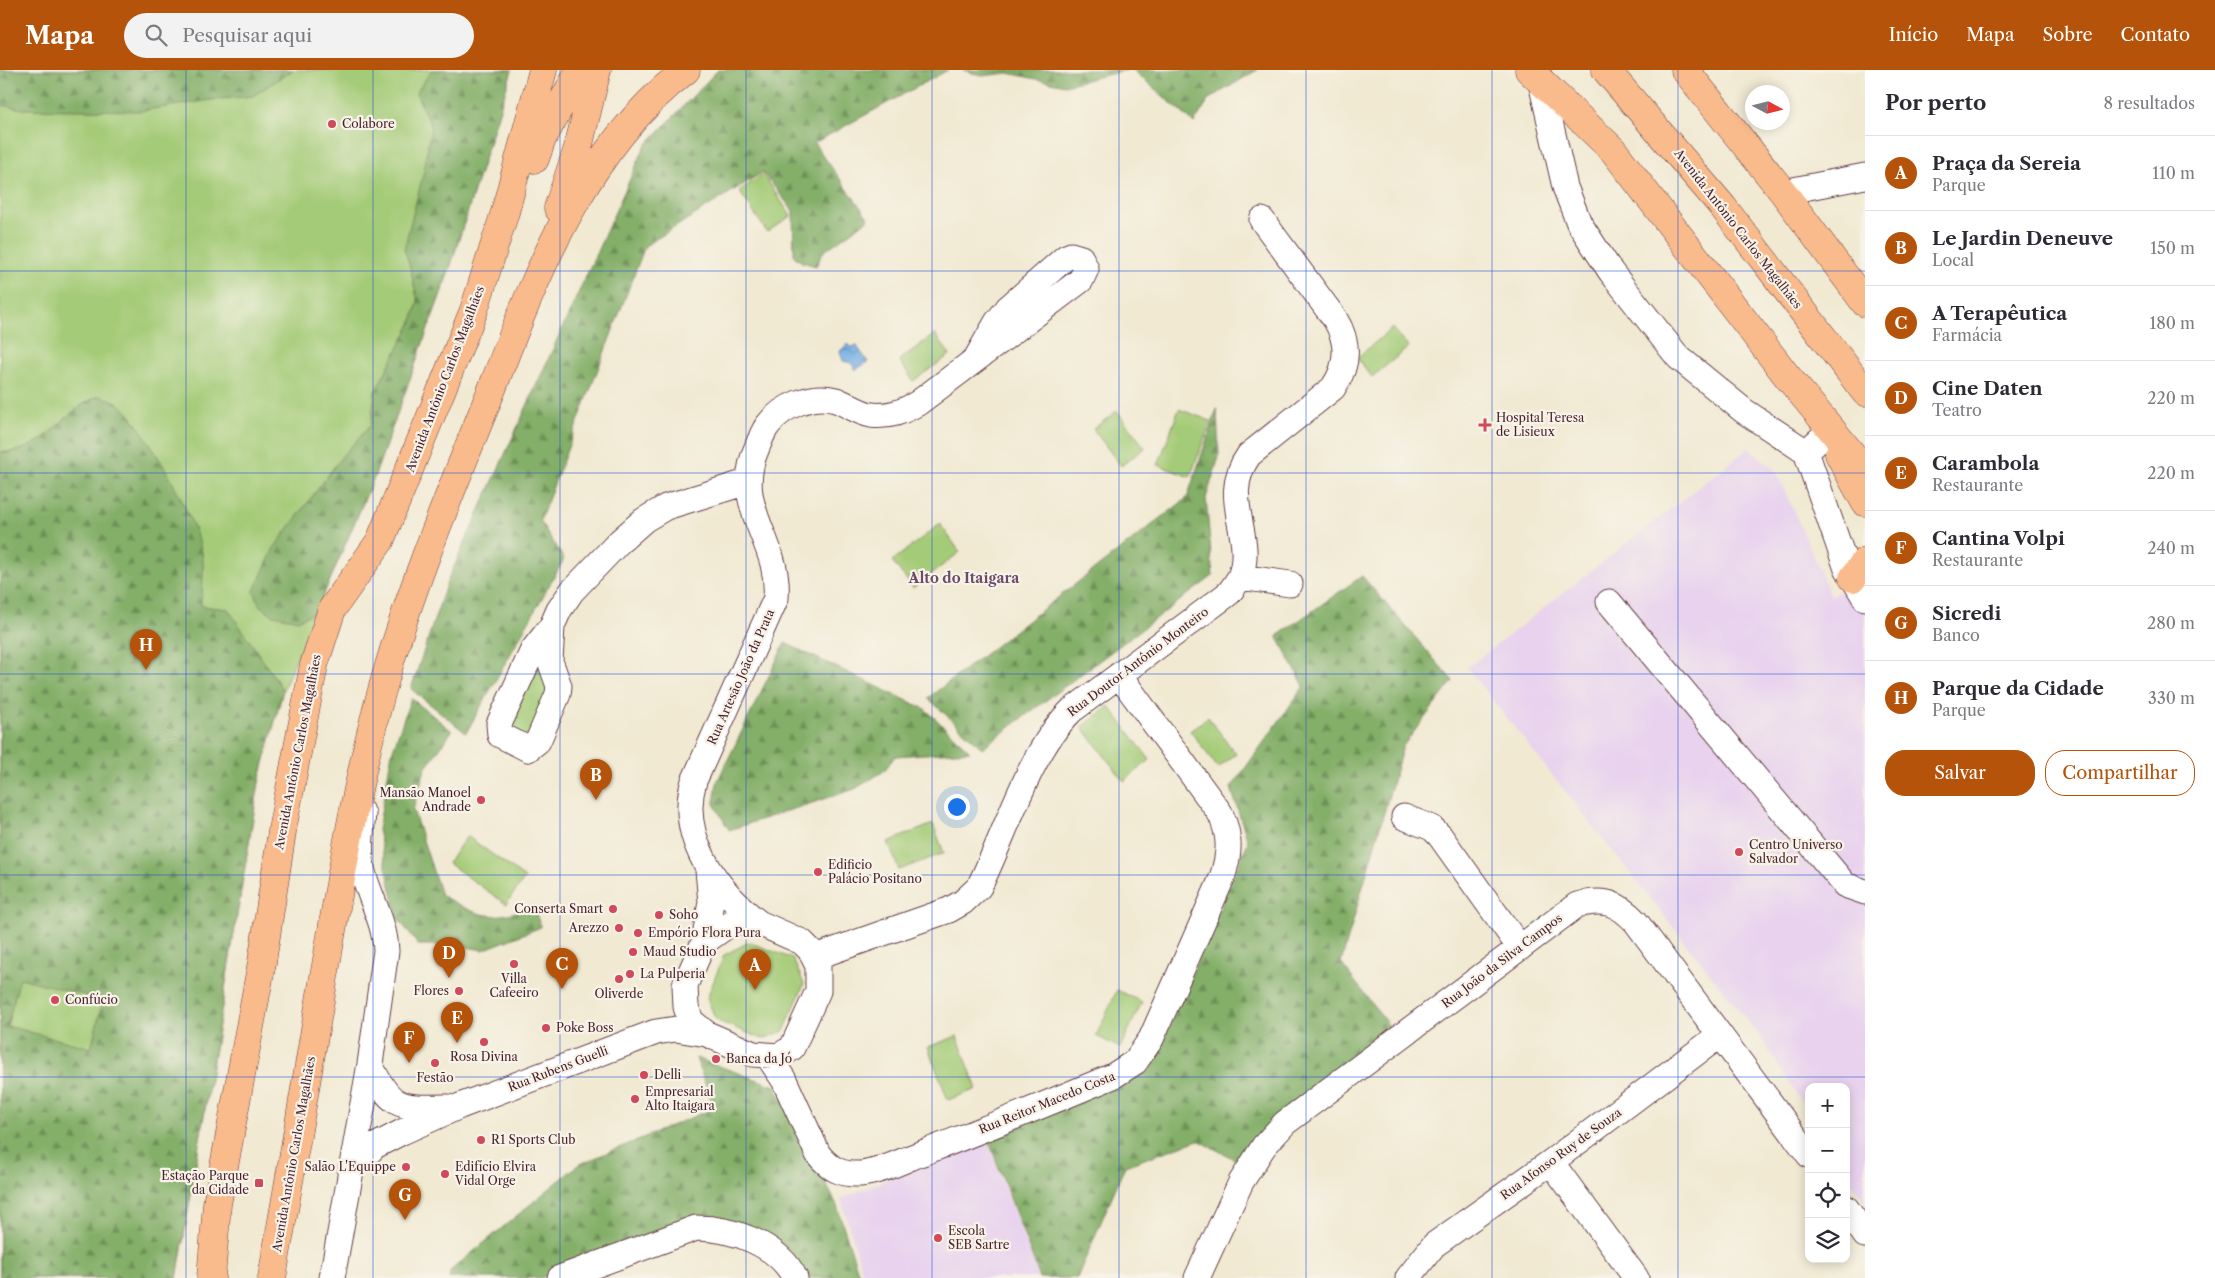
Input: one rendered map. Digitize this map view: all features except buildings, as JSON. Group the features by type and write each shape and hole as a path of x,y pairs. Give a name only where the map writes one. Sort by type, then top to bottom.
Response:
{"main road":[{"name":"Avenida Antônio Carlos Magalhães","path":"211,1278 217,1204 262,962 283,825 314,665 332,609 380,542 474,310 508,203 543,70"},
{"path":"380,542 432,457 542,138 580,70"},
{"path":"535,281 578,148 598,70"},
{"name":"Avenida Antônio Carlos Magalhães","path":"272,1278 347,836 388,669 424,561 535,281 574,204 602,157 629,122 665,86 686,70"},
{"name":"Avenida Antônio Carlos Magalhães","path":"1606,70 1723,207 1865,392"},
{"path":"1685,70 1783,192 1865,303"},
{"path":"1534,74 1613,150 1787,376 1827,432 1865,502"},
{"path":"1787,376 1865,470"}],"street":[{"path":"1534,74 1565,187 1579,223 1611,272 1678,357 1744,411 1806,452 1846,566 1862,576"},
{"path":"1783,192 1865,176"},
{"path":"1262,220 1335,319 1344,333 1346,346 1345,362 1340,377 1332,388 1249,455 1241,467 1236,483 1236,499 1243,548 1240,578 1290,584"},
{"path":"552,626 559,610 572,591 644,520 666,507 747,482 752,457 766,428 774,416 786,408 821,399 835,400 869,415 893,414 918,403 977,357"},
{"path":"1806,452 1827,432"},
{"name":"Rua Artesão João da Prata","path":"747,482 752,504 776,572 776,598 694,780 689,795 689,810 692,825 708,870 718,886 759,923"},
{"name":"Rua Doutor Antônio Monteiro","path":"815,957 949,910 963,902 979,887 1033,766 1056,725 1071,711 1229,593 1240,578"},
{"path":"1609,602 1845,885 1865,892"},
{"name":"Rua Reitor Macedo Costa","path":"768,1056 784,1080 818,1154 826,1165 837,1172 856,1174 876,1170 1114,1076 1135,1062 1151,1039 1222,878 1228,861 1230,843 1227,828 1220,813 1119,676"},
{"name":"Avenida Antônio Carlos Magalhães","path":"332,1278 370,1064 386,951 385,936 363,875 360,841 371,734"},
{"path":"1404,817 1432,828 1440,836 1520,948"},
{"name":"Rua Artesão João da Prata","path":"704,942 711,902 708,870"},
{"name":"Rua João da Silva Campos","path":"1197,1278 1241,1182 1264,1146 1285,1123 1577,906 1593,901 1609,903 1624,909 1636,922 1805,1150"},
{"path":"656,1032 685,985 704,942 731,924 759,923 802,942 815,957 819,976 818,991 792,1048 780,1056 753,1054 707,1034 691,1021 684,1000 685,985"},
{"name":"Rua Rubens Guelli","path":"352,1168 375,1146 386,1139 460,1106 656,1032 682,1029 707,1034"},
{"name":"Rua Afonso Ruy de Souza","path":"1417,1273 1434,1245 1551,1162 1720,1036"},
{"name":"Rua Rubens Guelli","path":"370,1064 388,1096 397,1102 420,1108 460,1106"},
{"path":"1551,1162 1636,1278"},
{"name":"Avenida Antônio Carlos Magalhães","path":"199,1278 217,1204"},
{"path":"1850,1213 1865,1234"},
{"path":"560,1278 696,1228 705,1228 731,1232 768,1248 791,1269 795,1278"}],"shaded area":[{"name":"Centro Universo Salvador","path":"1749,448 1776,471 1831,596 1865,578 1865,1203 1850,1180 1850,1083 1805,1083 1805,1108 1759,1035 1467,668"},
{"name":"Escola SEB Sartre","path":"986,1138 1039,1278 864,1278 841,1199"}],"green space":[{"path":"0,70 512,70 449,271 375,475 283,690 259,782 177,1278 0,1278"},
{"path":"0,70 293,70 253,96 211,100 140,111 23,109 0,105"},
{"path":"432,70 512,70 449,271 375,475 316,612 298,620 273,615 260,606 254,591 274,548 343,455 371,425 375,392 411,324 418,302 404,249 424,171 431,126 416,93"},
{"path":"718,70 948,70 814,143 869,219 823,252 816,266 802,262 794,256 793,211 763,172 645,246 540,521 564,559 466,733 411,689 447,582 645,146"},
{"path":"963,70 1127,70 1065,85 1008,73 982,76"},
{"path":"1133,70 1257,70 1209,99 1194,123"},
{"path":"763,174 791,216 767,232 739,191"},
{"path":"1392,328 1409,347 1372,377 1357,358"},
{"path":"935,334 950,355 913,381 899,360"},
{"path":"99,396 115,401 141,430 167,472 197,536 202,552 203,566 201,606 228,609 283,690 259,782 177,1278 0,1278 0,452 16,451 29,446 41,439 85,403","holes":["20,978 103,1000 91,1048 7,1026"]},
{"path":"1179,409 1211,421 1190,477 1158,465"},
{"path":"1217,409 1219,457 1206,498 1213,576 982,748 928,698 1187,498"},
{"path":"1117,411 1145,448 1121,466 1093,429"},
{"path":"940,524 960,552 913,588 892,561"},
{"path":"1362,576 1453,681 1403,746 1341,963 1392,1030 1236,1160 1198,1140 1125,1166 1077,1278 1040,1278 987,1136 1151,1070 1248,842 1231,788 1304,686 1277,636"},
{"path":"785,643 925,709 970,751 895,756 884,771 855,789 729,830 714,804 717,782"},
{"path":"538,660 551,686 530,737 507,732"},
{"path":"411,698 452,731 425,769 413,810 441,895 465,908 485,915 506,914 533,906 541,927 483,950 455,945 418,945 397,917 378,830 392,752"},
{"path":"1109,706 1150,760 1124,781 1082,727"},
{"path":"1208,717 1236,754 1218,768 1190,731"},
{"path":"933,824 944,853 899,870 888,842"},
{"path":"467,836 525,878 506,904 448,863"},
{"path":"749,942 793,959 804,984 784,1031 763,1039 718,1021 707,998 724,955"},
{"path":"1117,990 1142,1002 1120,1048 1096,1036"},
{"path":"957,1036 977,1089 948,1100 928,1047"},
{"path":"696,1058 775,1086 836,1203 860,1278 802,1278 792,1252 708,1217 540,1278 449,1278 450,1271 578,1165 714,1108"}],"water":[{"path":"848,344 851,348 856,345 868,362 856,370 851,363 843,361 840,351"}],"place":[{"name":"Colabore","path":"332,124"},
{"name":"Hospital Teresa de Lisieux","path":"1485,425"},
{"name":"Parque da Cidade","path":"146,670"},
{"name":"Mansão Manoel Andrade","path":"481,800"},
{"name":"Le Jardin Deneuve","path":"596,800"},
{"name":"Centro Universo Salvador","path":"1739,852"},
{"name":"Edificio Palácio Positano","path":"818,872"},
{"name":"Conserta Smart","path":"613,909"},
{"name":"Soho","path":"659,915"},
{"name":"Arezzo","path":"619,928"},
{"name":"Empório Flora Pura","path":"638,933"},
{"name":"Maud Studio","path":"633,952"},
{"name":"Villa Cafeeiro","path":"514,964"},
{"name":"La Pulperia","path":"630,974"},
{"name":"Cine Daten","path":"449,978"},
{"name":"Oliverde","path":"619,979"},
{"name":"A Terapêutica","path":"562,989"},
{"name":"Praça da Sereia","path":"755,990"},
{"name":"Flores","path":"459,991"},
{"name":"Confúcio","path":"55,1000"},
{"name":"Poke Boss","path":"546,1028"},
{"name":"Rosa Divina","path":"484,1042"},
{"name":"Carambola","path":"457,1043"},
{"name":"Banca da Jó","path":"716,1059"},
{"name":"Cantina Volpi","path":"409,1063"},
{"name":"Festão","path":"435,1063"},
{"name":"Delli","path":"644,1075"},
{"name":"Empresarial Alto Itaigara","path":"635,1099"},
{"name":"R1 Sports Club","path":"481,1140"},
{"name":"Salão L'Equippe","path":"406,1167"},
{"name":"Edifício Elvira Vidal Orge","path":"445,1174"},
{"name":"Estação Parque da Cidade","path":"259,1183"},
{"name":"Sicredi","path":"405,1220"},
{"name":"Escola SEB Sartre","path":"938,1238"}],"district":[{"name":"Alto do Itaigara","path":"964,578"}]}
